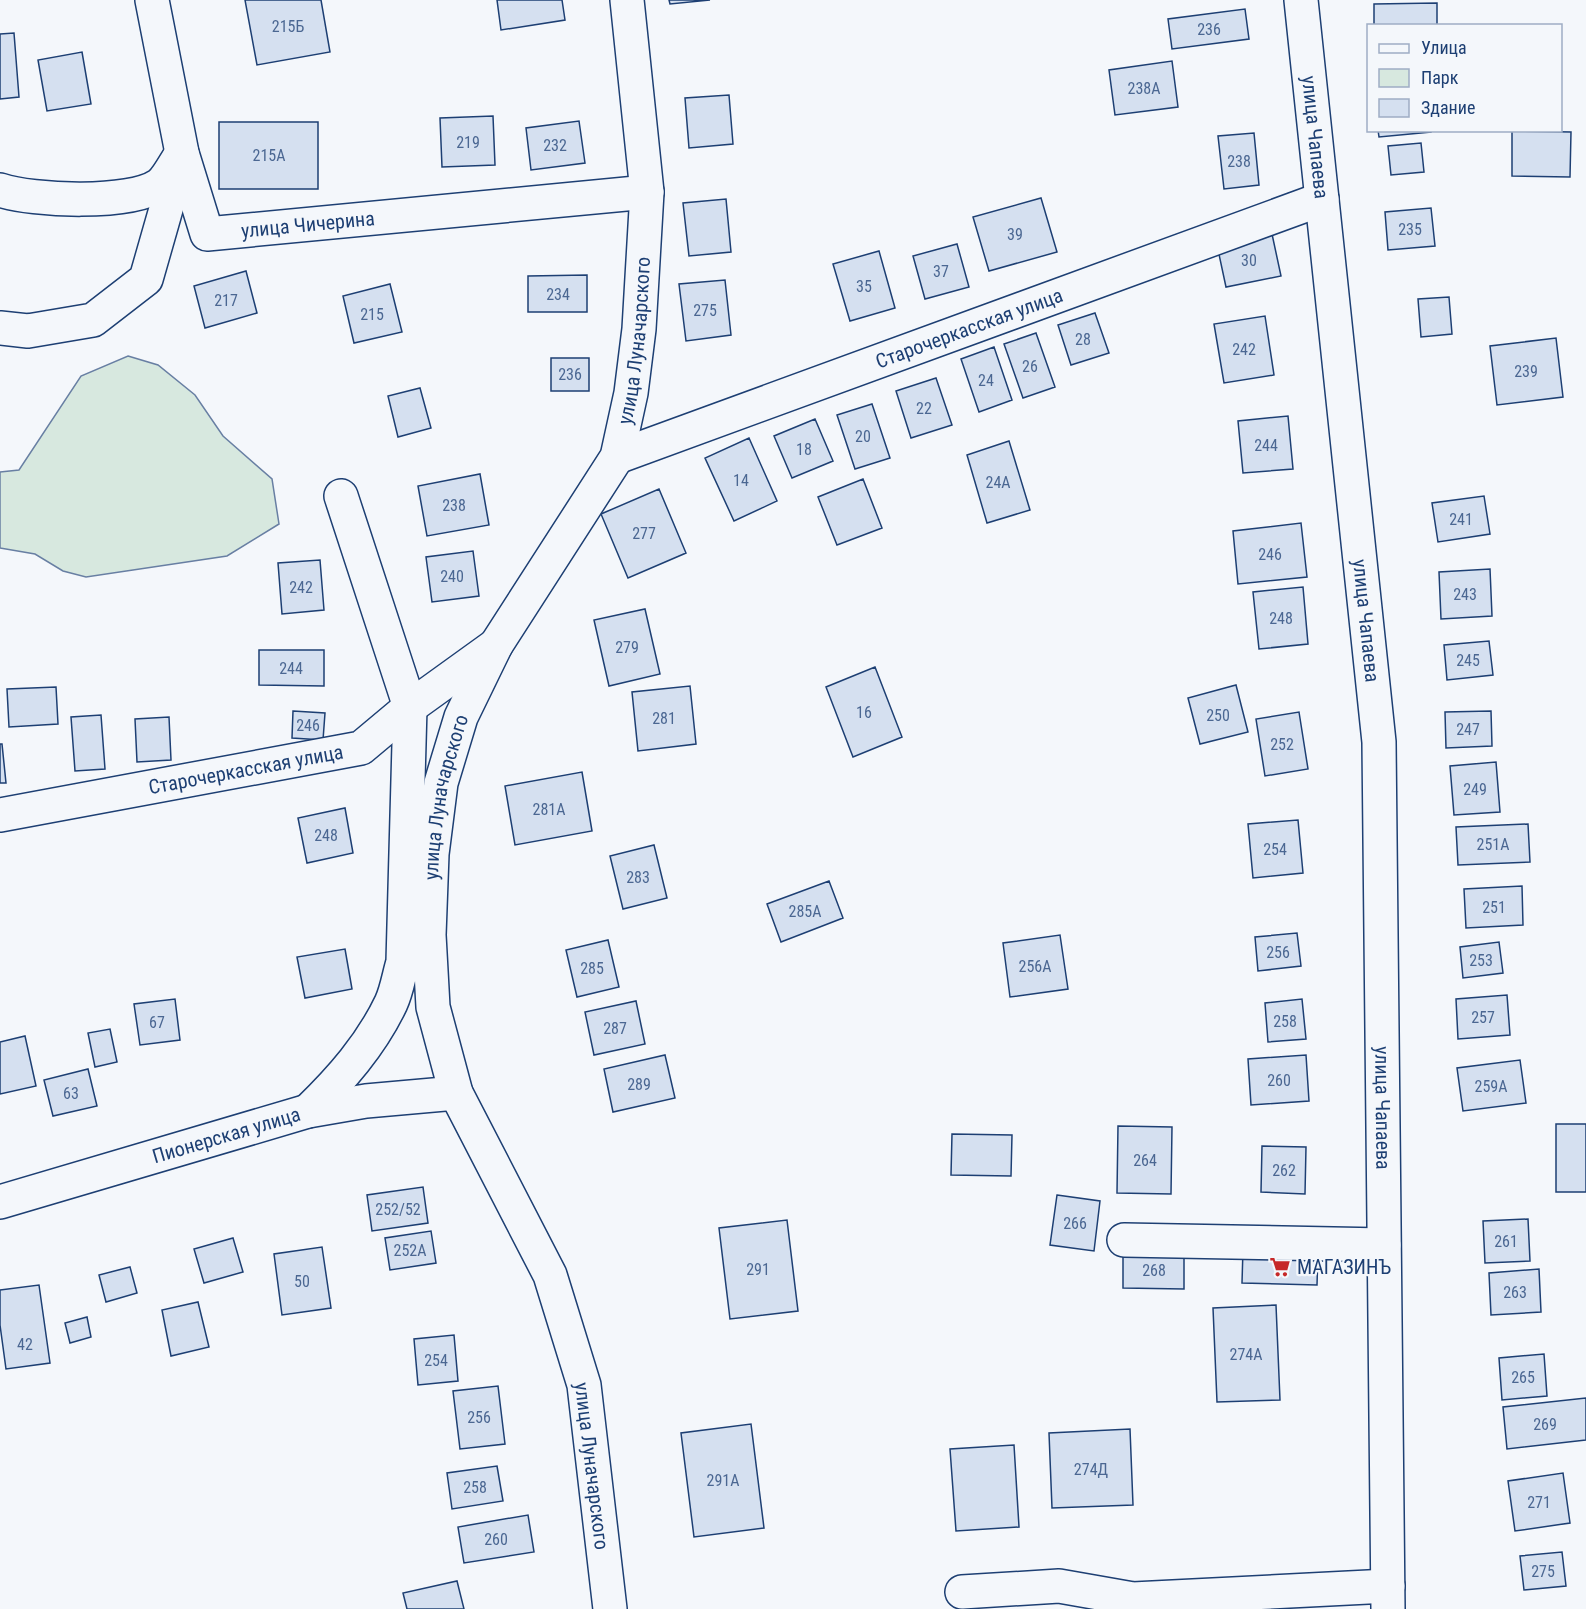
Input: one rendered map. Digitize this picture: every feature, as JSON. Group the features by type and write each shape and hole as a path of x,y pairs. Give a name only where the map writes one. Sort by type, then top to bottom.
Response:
{"street":[{"name":"улица Чичерина","path":"152,0 182,153 207,234 647,192"},
{"name":"улица Луначарского","path":"610,1609 581,1374 550,1275 456,1093 433,1007 429,935 432,854 441,783 461,717 496,645 616,457 631,393 639,329 647,192 627,0"},
{"name":"улица Чапаева","path":"1300,0 1323,199 1379,742 1388,1597"},
{"path":"0,190 19,197 117,199 159,185 182,153"},
{"path":"0,328 28,331 93,320 146,279 182,153"},
{"name":"Старочеркасская улица","path":"616,457 1323,199"},
{"path":"308,1111 337,1082 372,1037 392,1001 403,962 410,707 341,496"},
{"name":"Старочеркасская улица","path":"0,815 361,748 410,707 496,645"},
{"name":"Пионерская улица","path":"0,1202 308,1111 366,1101 456,1093"},
{"path":"1124,1240 1384,1245"},
{"path":"962,1592 1059,1586 1133,1599 1388,1597"}],"green space":[{"path":"128,356 158,365 195,395 223,436 272,479 279,524 227,556 86,577 63,571 35,554 0,548 0,472 19,470 81,376"}],"building":[{"path":"245,0 321,0 330,52 257,65"},
{"path":"497,0 562,0 565,20 501,30"},
{"path":"669,0 710,0 670,4"},
{"path":"1437,3 1437,24 1374,24 1374,4"},
{"path":"1245,9 1249,39 1172,49 1168,19"},
{"path":"14,33 19,97 0,99 0,34"},
{"path":"82,52 91,104 47,111 38,60"},
{"path":"1172,61 1178,107 1115,115 1109,70"},
{"path":"729,95 733,144 689,148 685,98"},
{"path":"493,116 495,165 442,167 440,118"},
{"path":"579,121 585,163 531,170 526,128"},
{"path":"219,122 318,122 318,189 219,189"},
{"path":"1378,132 1431,132 1379,137"},
{"path":"1512,132 1571,132 1570,177 1512,176"},
{"path":"1254,133 1259,185 1224,189 1218,136"},
{"path":"1421,143 1424,172 1391,175 1388,146"},
{"path":"1041,198 1057,252 989,271 973,217"},
{"path":"726,199 731,252 689,256 683,203"},
{"path":"1431,208 1435,246 1388,250 1385,212"},
{"path":"1272,234 1281,276 1226,287 1217,245"},
{"path":"957,244 969,287 925,299 913,256"},
{"path":"879,251 895,308 850,321 833,264"},
{"path":"246,271 257,313 205,328 194,286"},
{"path":"587,275 587,312 528,312 528,276"},
{"path":"725,280 731,335 686,341 679,284"},
{"path":"390,284 402,332 354,343 343,296"},
{"path":"1449,297 1452,334 1421,337 1418,299"},
{"path":"1095,313 1109,353 1071,365 1058,325"},
{"path":"1265,316 1274,375 1224,383 1214,324"},
{"path":"1036,333 1055,387 1023,398 1004,344"},
{"path":"1556,338 1563,397 1497,405 1490,346"},
{"path":"994,347 1012,400 979,412 961,359"},
{"path":"551,358 589,358 589,391 551,391"},
{"path":"936,378 952,425 911,438 896,391"},
{"path":"420,388 431,428 398,437 388,396"},
{"path":"872,404 890,458 855,469 837,415"},
{"path":"1288,416 1293,469 1243,473 1238,421"},
{"path":"815,419 833,461 792,478 774,436"},
{"path":"749,438 777,501 734,521 705,458"},
{"path":"1009,441 1030,510 987,523 967,455"},
{"path":"480,474 489,525 427,536 418,486"},
{"path":"863,479 882,528 837,545 818,497"},
{"path":"659,489 686,553 628,578 601,514"},
{"path":"1484,496 1490,534 1438,542 1432,503"},
{"path":"1301,523 1307,577 1238,584 1233,531"},
{"path":"473,551 479,596 432,602 426,557"},
{"path":"320,560 324,610 282,614 278,563"},
{"path":"1490,569 1492,616 1441,619 1439,572"},
{"path":"1303,587 1308,644 1259,649 1253,592"},
{"path":"645,609 660,674 609,686 594,620"},
{"path":"1489,641 1493,675 1447,680 1444,645"},
{"path":"259,650 324,650 324,686 259,685"},
{"path":"875,667 902,737 853,757 826,687"},
{"path":"1236,685 1248,732 1200,744 1188,698"},
{"path":"690,686 696,744 638,751 632,692"},
{"path":"56,687 58,724 9,727 7,689"},
{"path":"293,711 325,713 323,740 292,738"},
{"path":"1491,711 1492,746 1446,748 1445,712"},
{"path":"1299,712 1308,769 1265,776 1256,719"},
{"path":"101,715 105,769 75,771 71,717"},
{"path":"169,717 171,760 137,762 135,719"},
{"path":"0,744 2,744 6,783 0,783"},
{"path":"1496,762 1500,812 1454,815 1450,766"},
{"path":"582,772 592,831 515,845 505,786"},
{"path":"345,808 353,853 307,863 298,818"},
{"path":"1298,820 1303,873 1253,878 1248,824"},
{"path":"1528,824 1530,862 1458,865 1456,827"},
{"path":"654,845 667,898 623,909 610,856"},
{"path":"829,881 843,918 781,942 767,904"},
{"path":"1522,886 1523,925 1466,928 1464,889"},
{"path":"1297,933 1301,966 1258,971 1255,937"},
{"path":"1060,935 1068,989 1010,997 1003,943"},
{"path":"608,940 619,987 577,997 566,950"},
{"path":"1499,942 1503,973 1463,978 1460,947"},
{"path":"345,949 352,989 305,998 297,957"},
{"path":"1507,995 1510,1035 1458,1039 1456,999"},
{"path":"175,999 180,1040 140,1045 134,1004"},
{"path":"1302,999 1306,1039 1268,1042 1265,1003"},
{"path":"636,1001 645,1044 594,1055 585,1012"},
{"path":"110,1029 117,1062 95,1067 88,1033"},
{"path":"25,1036 36,1086 0,1094 0,1042"},
{"path":"665,1055 675,1098 613,1112 604,1069"},
{"path":"1306,1055 1309,1101 1251,1105 1248,1059"},
{"path":"1520,1060 1526,1103 1463,1111 1457,1068"},
{"path":"88,1069 97,1106 53,1116 44,1080"},
{"path":"1556,1124 1586,1124 1586,1192 1556,1192"},
{"path":"1118,1126 1172,1127 1171,1194 1117,1193"},
{"path":"952,1134 1012,1135 1011,1176 951,1175"},
{"path":"1262,1146 1306,1147 1305,1194 1261,1192"},
{"path":"423,1187 428,1223 372,1231 367,1195"},
{"path":"1057,1195 1100,1201 1094,1251 1050,1245"},
{"path":"1528,1219 1530,1261 1485,1263 1483,1221"},
{"path":"787,1220 798,1311 730,1319 719,1228"},
{"path":"431,1231 436,1263 390,1270 385,1238"},
{"path":"233,1238 243,1272 204,1283 194,1249"},
{"path":"322,1247 331,1308 282,1315 274,1254"},
{"name":"МАГАЗИНЪ","path":"1243,1249 1318,1252 1317,1285 1242,1283"},
{"path":"1123,1252 1184,1252 1184,1289 1123,1288"},
{"path":"130,1267 137,1293 106,1302 99,1275"},
{"path":"1539,1269 1541,1312 1491,1315 1489,1273"},
{"path":"39,1285 50,1363 6,1369 0,1325 0,1290"},
{"path":"198,1302 209,1347 171,1356 162,1310"},
{"path":"1276,1305 1280,1400 1217,1402 1213,1308"},
{"path":"87,1317 91,1337 70,1343 65,1323"},
{"path":"454,1335 458,1381 418,1385 414,1339"},
{"path":"1544,1354 1547,1396 1502,1400 1499,1358"},
{"path":"498,1386 505,1444 460,1449 453,1391"},
{"path":"1586,1398 1586,1440 1507,1449 1503,1407"},
{"path":"751,1424 764,1528 694,1537 681,1433"},
{"path":"1130,1429 1133,1505 1052,1508 1049,1433"},
{"path":"1014,1445 1019,1527 956,1531 950,1449"},
{"path":"497,1466 503,1501 452,1509 447,1473"},
{"path":"1563,1473 1570,1523 1515,1531 1508,1481"},
{"path":"528,1515 534,1552 464,1563 458,1527"},
{"path":"1562,1552 1566,1586 1524,1590 1520,1556"},
{"path":"457,1581 464,1609 407,1609 403,1593"}],"place":[{"name":"МАГАЗИНЪ","path":"1280,1267"}]}
